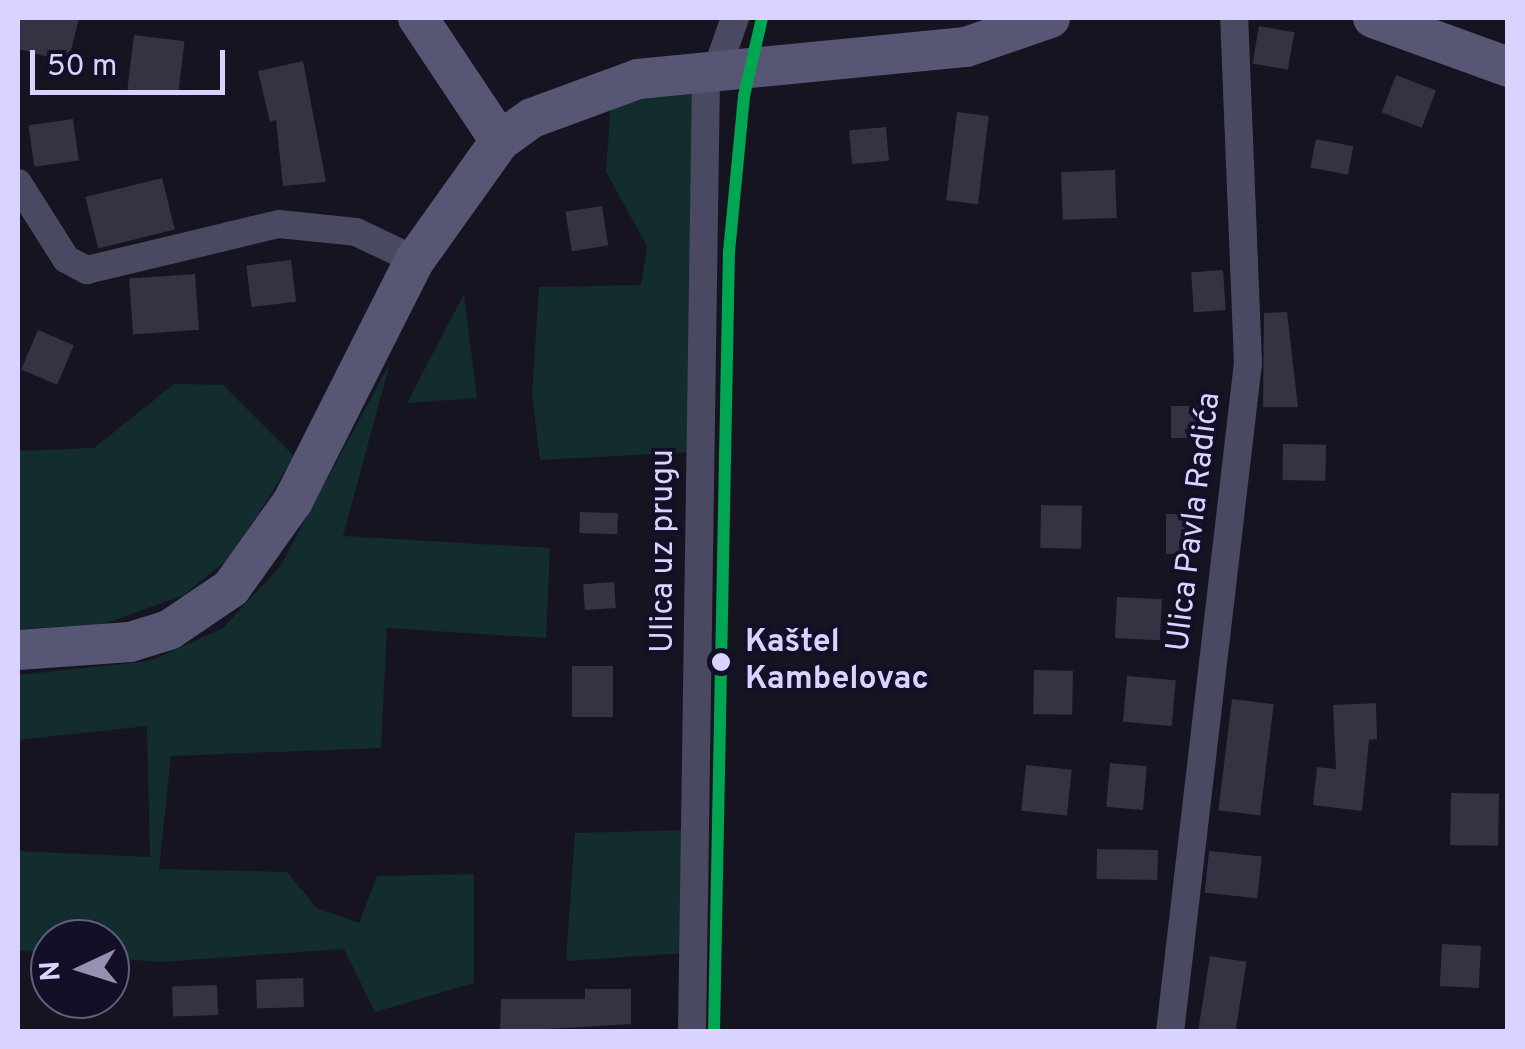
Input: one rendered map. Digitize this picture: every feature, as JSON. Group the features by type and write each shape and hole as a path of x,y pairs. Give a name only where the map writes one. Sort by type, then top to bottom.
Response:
{"street":[{"path":"418,18 500,141"},
{"name":"Ulica uz prugu","path":"692,1032 712,70 735,18"},
{"path":"18,650 130,642 169,630 231,588 292,501 415,260 500,141 596,90 712,70 966,47 1050,18"},
{"name":"Ulica Pavla Radića","path":"1170,1032 1248,363 1234,18"},
{"path":"1373,18 1508,67"},
{"path":"18,183 66,260 86,270 279,224 356,232 415,260"}],"green space":[{"path":"696,92 692,452 540,460 532,394 539,287 641,285 647,246 606,172 611,100"},
{"path":"464,294 477,398 407,403"},
{"path":"390,363 343,536 550,548 546,638 387,628 381,748 171,756 159,869 287,872 317,908 359,923 377,876 474,874 474,983 375,1012 344,949 160,962 130,960 130,919 30,919 30,951 18,950 18,851 150,857 147,726 18,740 18,675 149,661 222,629 279,568"},
{"path":"174,384 223,385 294,456 265,504 227,560 184,595 104,624 18,629 18,451 94,448"},
{"path":"690,830 686,953 566,961 575,833"}],"building":[{"path":"18,18 79,18 68,62 18,49"},
{"path":"1259,26 1294,32 1288,70 1252,63"},
{"path":"134,35 185,41 178,96 127,90"},
{"path":"303,61 326,182 283,186 276,120 270,122 258,71"},
{"path":"1396,75 1436,90 1422,128 1382,112"},
{"path":"957,112 989,116 978,204 946,200"},
{"path":"73,119 79,161 34,167 28,125"},
{"path":"886,127 889,161 852,164 849,130"},
{"path":"1316,139 1353,146 1348,175 1310,167"},
{"path":"1115,170 1117,218 1063,220 1061,172"},
{"path":"162,178 175,229 98,249 85,197"},
{"path":"602,206 608,246 572,251 565,212"},
{"path":"291,260 296,302 251,307 246,265"},
{"path":"1223,270 1226,310 1194,312 1191,272"},
{"path":"195,274 199,330 133,334 129,279"},
{"path":"1287,312 1298,407 1263,407 1264,313"},
{"path":"38,330 74,345 57,385 21,370"},
{"path":"1171,406 1208,406 1208,438 1171,438"},
{"path":"1283,444 1326,445 1325,481 1282,480"},
{"path":"1041,505 1082,506 1081,549 1040,548"},
{"path":"580,512 618,513 617,534 579,533"},
{"path":"1166,514 1201,514 1201,554 1166,554"},
{"path":"614,582 616,608 585,610 583,584"},
{"path":"1117,597 1162,599 1160,640 1115,638"},
{"path":"572,666 613,666 613,717 572,717"},
{"path":"1034,670 1073,671 1072,715 1033,714"},
{"path":"1127,676 1176,680 1172,726 1123,722"},
{"path":"1232,699 1274,704 1260,815 1218,810"},
{"path":"1376,703 1377,739 1369,740 1362,811 1313,805 1317,767 1336,769 1333,705"},
{"path":"1110,763 1147,766 1143,810 1106,807"},
{"path":"1026,765 1072,770 1067,816 1021,811"},
{"path":"1451,793 1499,794 1498,846 1450,845"},
{"path":"1097,849 1158,850 1157,880 1096,879"},
{"path":"1209,851 1262,857 1257,898 1205,893"},
{"path":"1442,944 1481,946 1479,988 1440,986"},
{"path":"1210,956 1247,962 1235,1032 1198,1032"},
{"path":"303,978 304,1007 257,1009 256,980"},
{"path":"217,985 218,1015 173,1017 172,987"},
{"path":"585,989 631,989 631,1024 500,1032 501,999 585,999"}],"transit line":[{"path":"714,1032 729,252 744,96 762,18"}],"place":[{"name":"Kaštel Kambelovac","path":"721,662"}]}
